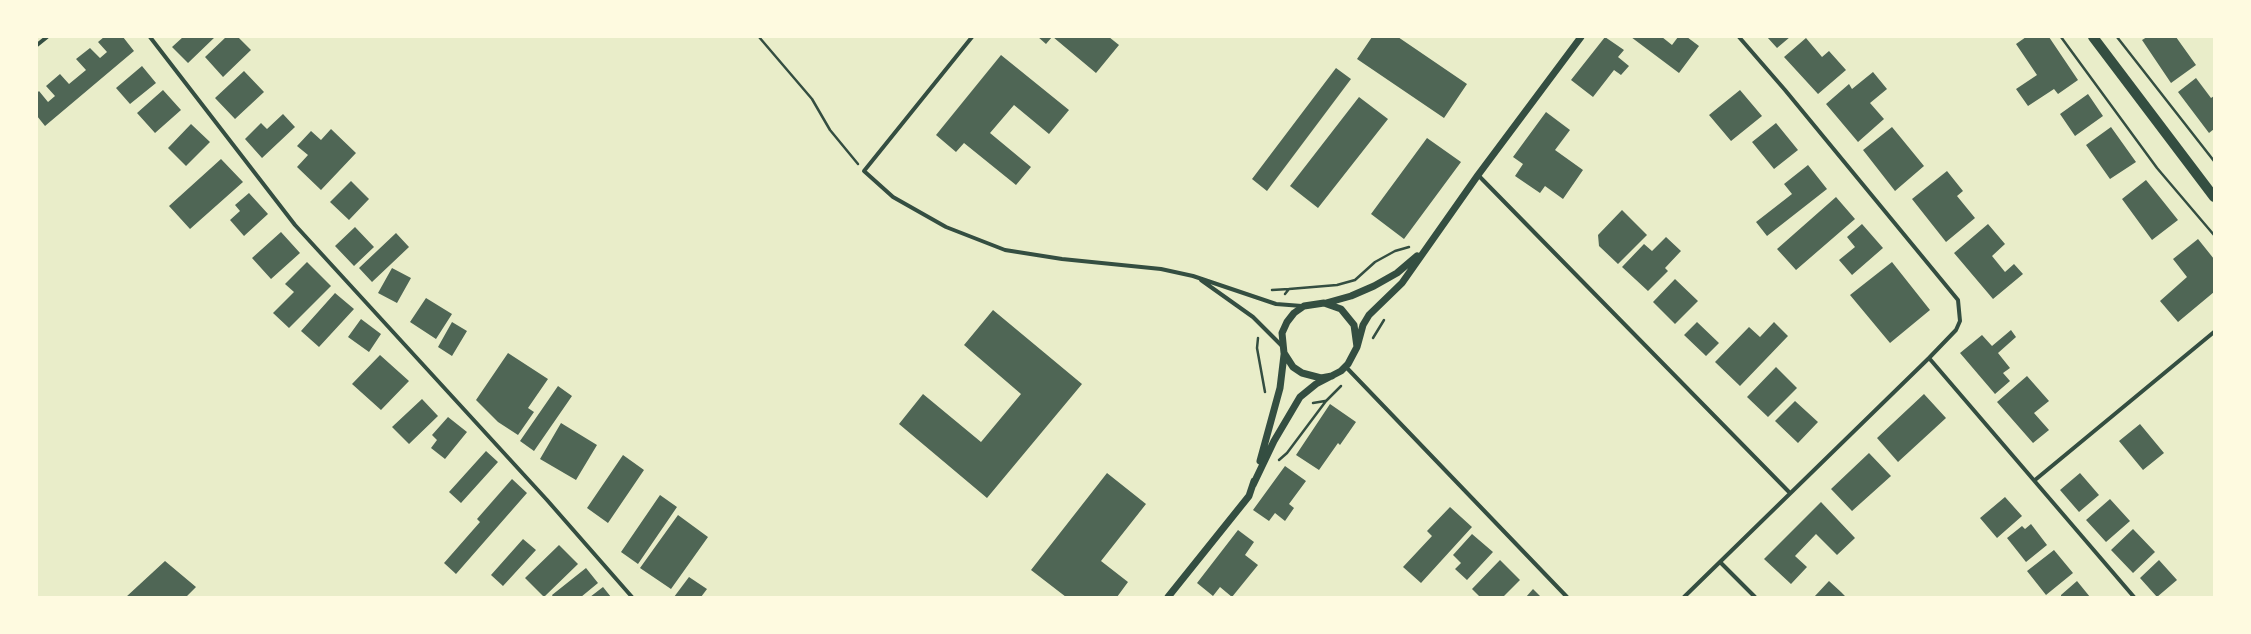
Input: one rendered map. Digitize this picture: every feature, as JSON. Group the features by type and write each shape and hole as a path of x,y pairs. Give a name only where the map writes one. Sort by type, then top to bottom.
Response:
{"main road":[{"path":"2093,37 2214,197"}],"street":[{"path":"37,45 47,37"},
{"path":"150,37 295,225 547,500 632,597"},
{"path":"972,37 864,171 893,197 946,227 1005,250 1062,259 1126,264 1193,276 1276,304 1304,306 1324,303 1351,296 1374,286 1397,273 1423,250"},
{"path":"1253,485 1291,410 1307,390 1346,367 1354,356 1363,325 1369,316 1402,282 1423,250 1581,37"},
{"path":"1684,597 1789,492 1929,358 1956,330 1960,320 1958,300 1785,90 1739,37"},
{"path":"1478,175 1789,492"},
{"path":"1193,276 1226,296 1264,327 1283,349 1293,367 1302,373 1321,378 1332,376"},
{"path":"1324,303 1334,306 1347,315 1354,325 1357,338 1357,347"},
{"path":"1168,597 1249,496 1280,388 1283,349 1282,333 1294,312 1304,306"},
{"path":"2035,480 2214,332"},
{"path":"1929,358 2134,597"},
{"path":"1346,367 1567,597"},
{"path":"1720,562 1755,597"}],"path":[{"path":"759,37 812,99 830,130 864,171"},
{"path":"2061,37 2157,168 2214,235"},
{"path":"2117,37 2214,162"},
{"path":"1276,304 1289,289 1337,285 1354,280 1375,262 1395,251 1410,246"},
{"path":"1264,327 1258,333 1258,348 1264,383 1264,395"}],"building":[{"path":"104,37 123,37 134,51 45,126 37,116 37,93 39,91 48,102 55,96 46,86 60,74 69,84 86,70 76,59 90,48 100,58 107,52 98,42"},
{"path":"183,37 215,37 188,63 172,47"},
{"path":"226,37 238,37 251,50 223,77 205,57"},
{"path":"1038,37 1052,37 1046,44"},
{"path":"1053,37 1109,37 1119,45 1096,73"},
{"path":"1372,37 1398,37 1467,84 1444,118 1357,59"},
{"path":"1605,37 1624,50 1618,57 1629,66 1621,75 1614,70 1593,97 1571,80"},
{"path":"1631,37 1662,37 1672,45 1678,37 1687,37 1699,46 1679,73"},
{"path":"1767,37 1790,37 1777,48"},
{"path":"2026,37 2049,37 2078,80 2058,94 2054,89 2028,106 2016,89 2037,75 2016,44"},
{"path":"2147,37 2176,37 2196,65 2171,83 2142,40"},
{"path":"1806,38 1822,57 1829,51 1846,70 1818,94 1784,57"},
{"path":"1001,55 1069,110 1049,134 1014,105 990,133 1031,167 1016,185 964,143 956,152 936,135"},
{"path":"142,66 156,83 130,104 116,88"},
{"path":"1336,68 1351,79 1267,191 1252,179"},
{"path":"244,71 264,92 235,119 215,98"},
{"path":"1873,72 1887,89 1870,103 1884,119 1858,142 1826,104 1849,84 1852,89"},
{"path":"2196,78 2211,98 2214,96 2214,129 2209,133 2178,92"},
{"path":"163,90 181,110 155,133 137,113"},
{"path":"1740,90 1762,116 1731,141 1709,115"},
{"path":"2088,94 2103,116 2075,136 2060,114"},
{"path":"1359,97 1388,119 1318,208 1290,186"},
{"path":"1546,112 1570,130 1555,150 1583,170 1563,199 1545,186 1540,193 1515,176 1523,164 1513,157"},
{"path":"283,114 295,127 262,158 245,139 261,123 267,129"},
{"path":"1776,123 1798,150 1774,169 1752,142"},
{"path":"191,124 210,142 186,166 168,148"},
{"path":"1892,127 1924,166 1895,191 1863,150"},
{"path":"2111,127 2136,162 2110,179 2086,145"},
{"path":"331,129 356,153 321,190 297,167 308,155 297,146 311,131 321,140"},
{"path":"1427,138 1461,162 1404,239 1371,214"},
{"path":"221,159 243,182 190,229 169,206"},
{"path":"1808,165 1827,189 1767,236 1756,222 1792,194 1784,184"},
{"path":"1947,171 1963,191 1957,196 1975,218 1946,242 1912,199"},
{"path":"2146,180 2178,220 2152,240 2122,199"},
{"path":"351,181 369,199 349,220 330,202"},
{"path":"249,193 268,214 244,236 230,220 240,211 235,205"},
{"path":"1836,197 1855,219 1796,270 1777,249"},
{"path":"1622,210 1647,235 1618,264 1599,246 1598,235"},
{"path":"1862,224 1883,248 1852,275 1839,260 1855,247 1847,237"},
{"path":"1988,224 2005,244 1992,256 2005,272 2014,264 2023,274 1993,299 1954,253"},
{"path":"355,227 374,247 354,266 335,246"},
{"path":"281,232 300,253 271,279 252,258"},
{"path":"396,233 409,247 372,282 359,268"},
{"path":"1666,237 1681,251 1665,268 1668,271 1648,291 1622,267 1644,244 1652,251"},
{"path":"2198,239 2214,259 2214,292 2178,322 2160,301 2187,277 2173,259"},
{"path":"307,262 331,286 289,328 273,313 294,292 285,284"},
{"path":"1892,262 1930,310 1890,343 1850,295"},
{"path":"392,268 411,278 397,303 378,293"},
{"path":"1675,279 1698,301 1675,324 1653,302"},
{"path":"335,293 354,309 319,347 301,331"},
{"path":"426,298 452,314 436,339 410,322"},
{"path":"993,310 1082,384 987,498 899,424 923,394 981,442 1021,394 964,345"},
{"path":"361,319 381,334 369,352 348,337"},
{"path":"452,322 467,331 452,356 438,347"},
{"path":"1697,322 1719,343 1706,356 1684,335"},
{"path":"1774,322 1788,336 1740,386 1715,362 1749,327 1760,337"},
{"path":"2011,330 2016,337 1998,353 2010,368 2003,373 2010,381 1995,394 1960,353 1982,335 1992,346"},
{"path":"508,353 548,379 528,408 534,412 518,435 498,422 476,400"},
{"path":"380,355 409,381 381,410 352,384"},
{"path":"1776,367 1797,388 1768,417 1747,397"},
{"path":"2027,376 2049,401 2034,413 2049,430 2033,443 1997,402"},
{"path":"558,386 572,396 534,451 520,441"},
{"path":"1924,394 1946,418 1898,462 1877,438"},
{"path":"422,399 438,416 409,444 392,427"},
{"path":"1795,401 1818,422 1798,443 1775,421"},
{"path":"1330,404 1356,422 1340,445 1338,443 1319,470 1296,455"},
{"path":"448,417 467,432 445,459 431,448 437,440 432,435"},
{"path":"561,423 597,445 576,480 540,459"},
{"path":"2140,424 2164,453 2143,470 2119,441"},
{"path":"486,451 498,462 461,503 449,492"},
{"path":"1869,453 1891,476 1852,511 1831,489"},
{"path":"623,455 644,470 608,523 587,508"},
{"path":"1285,466 1306,481 1289,504 1294,508 1285,521 1275,513 1269,521 1253,510"},
{"path":"1107,473 1146,504 1101,561 1128,582 1117,597 1066,597 1031,570"},
{"path":"2080,473 2099,495 2079,512 2060,490"},
{"path":"512,479 527,493 456,574 444,563 480,522 477,519"},
{"path":"660,495 677,507 638,564 621,552"},
{"path":"2005,497 2022,516 1997,538 1980,518"},
{"path":"2110,499 2130,521 2106,542 2086,520"},
{"path":"1821,502 1855,538 1837,555 1816,534 1795,556 1807,567 1791,584 1764,559"},
{"path":"1450,507 1472,527 1421,583 1403,567 1432,536 1427,531"},
{"path":"678,515 708,537 671,589 640,568"},
{"path":"2031,524 2047,545 2026,562 2007,538 2022,526 2025,529"},
{"path":"2133,529 2155,552 2133,573 2111,550"},
{"path":"1238,530 1254,542 1245,555 1258,565 1232,597 1220,587 1213,596 1197,583"},
{"path":"1472,534 1493,552 1467,580 1455,569 1461,563 1453,555"},
{"path":"523,539 536,550 503,586 491,575"},
{"path":"559,545 578,564 544,597 525,578"},
{"path":"2054,550 2073,573 2046,595 2027,571"},
{"path":"1500,560 1520,580 1503,597 1480,597 1472,589"},
{"path":"2159,560 2177,580 2157,597 2140,578"},
{"path":"165,561 196,587 186,597 126,597"},
{"path":"586,568 598,583 581,597 553,597 552,595"},
{"path":"689,577 707,589 701,597 674,597"},
{"path":"1829,581 1841,592 1846,597 1814,597"},
{"path":"2077,581 2090,597 2061,597 2061,595"},
{"path":"603,587 611,597 590,597"},
{"path":"1533,589 1541,597 1526,597"}]}
